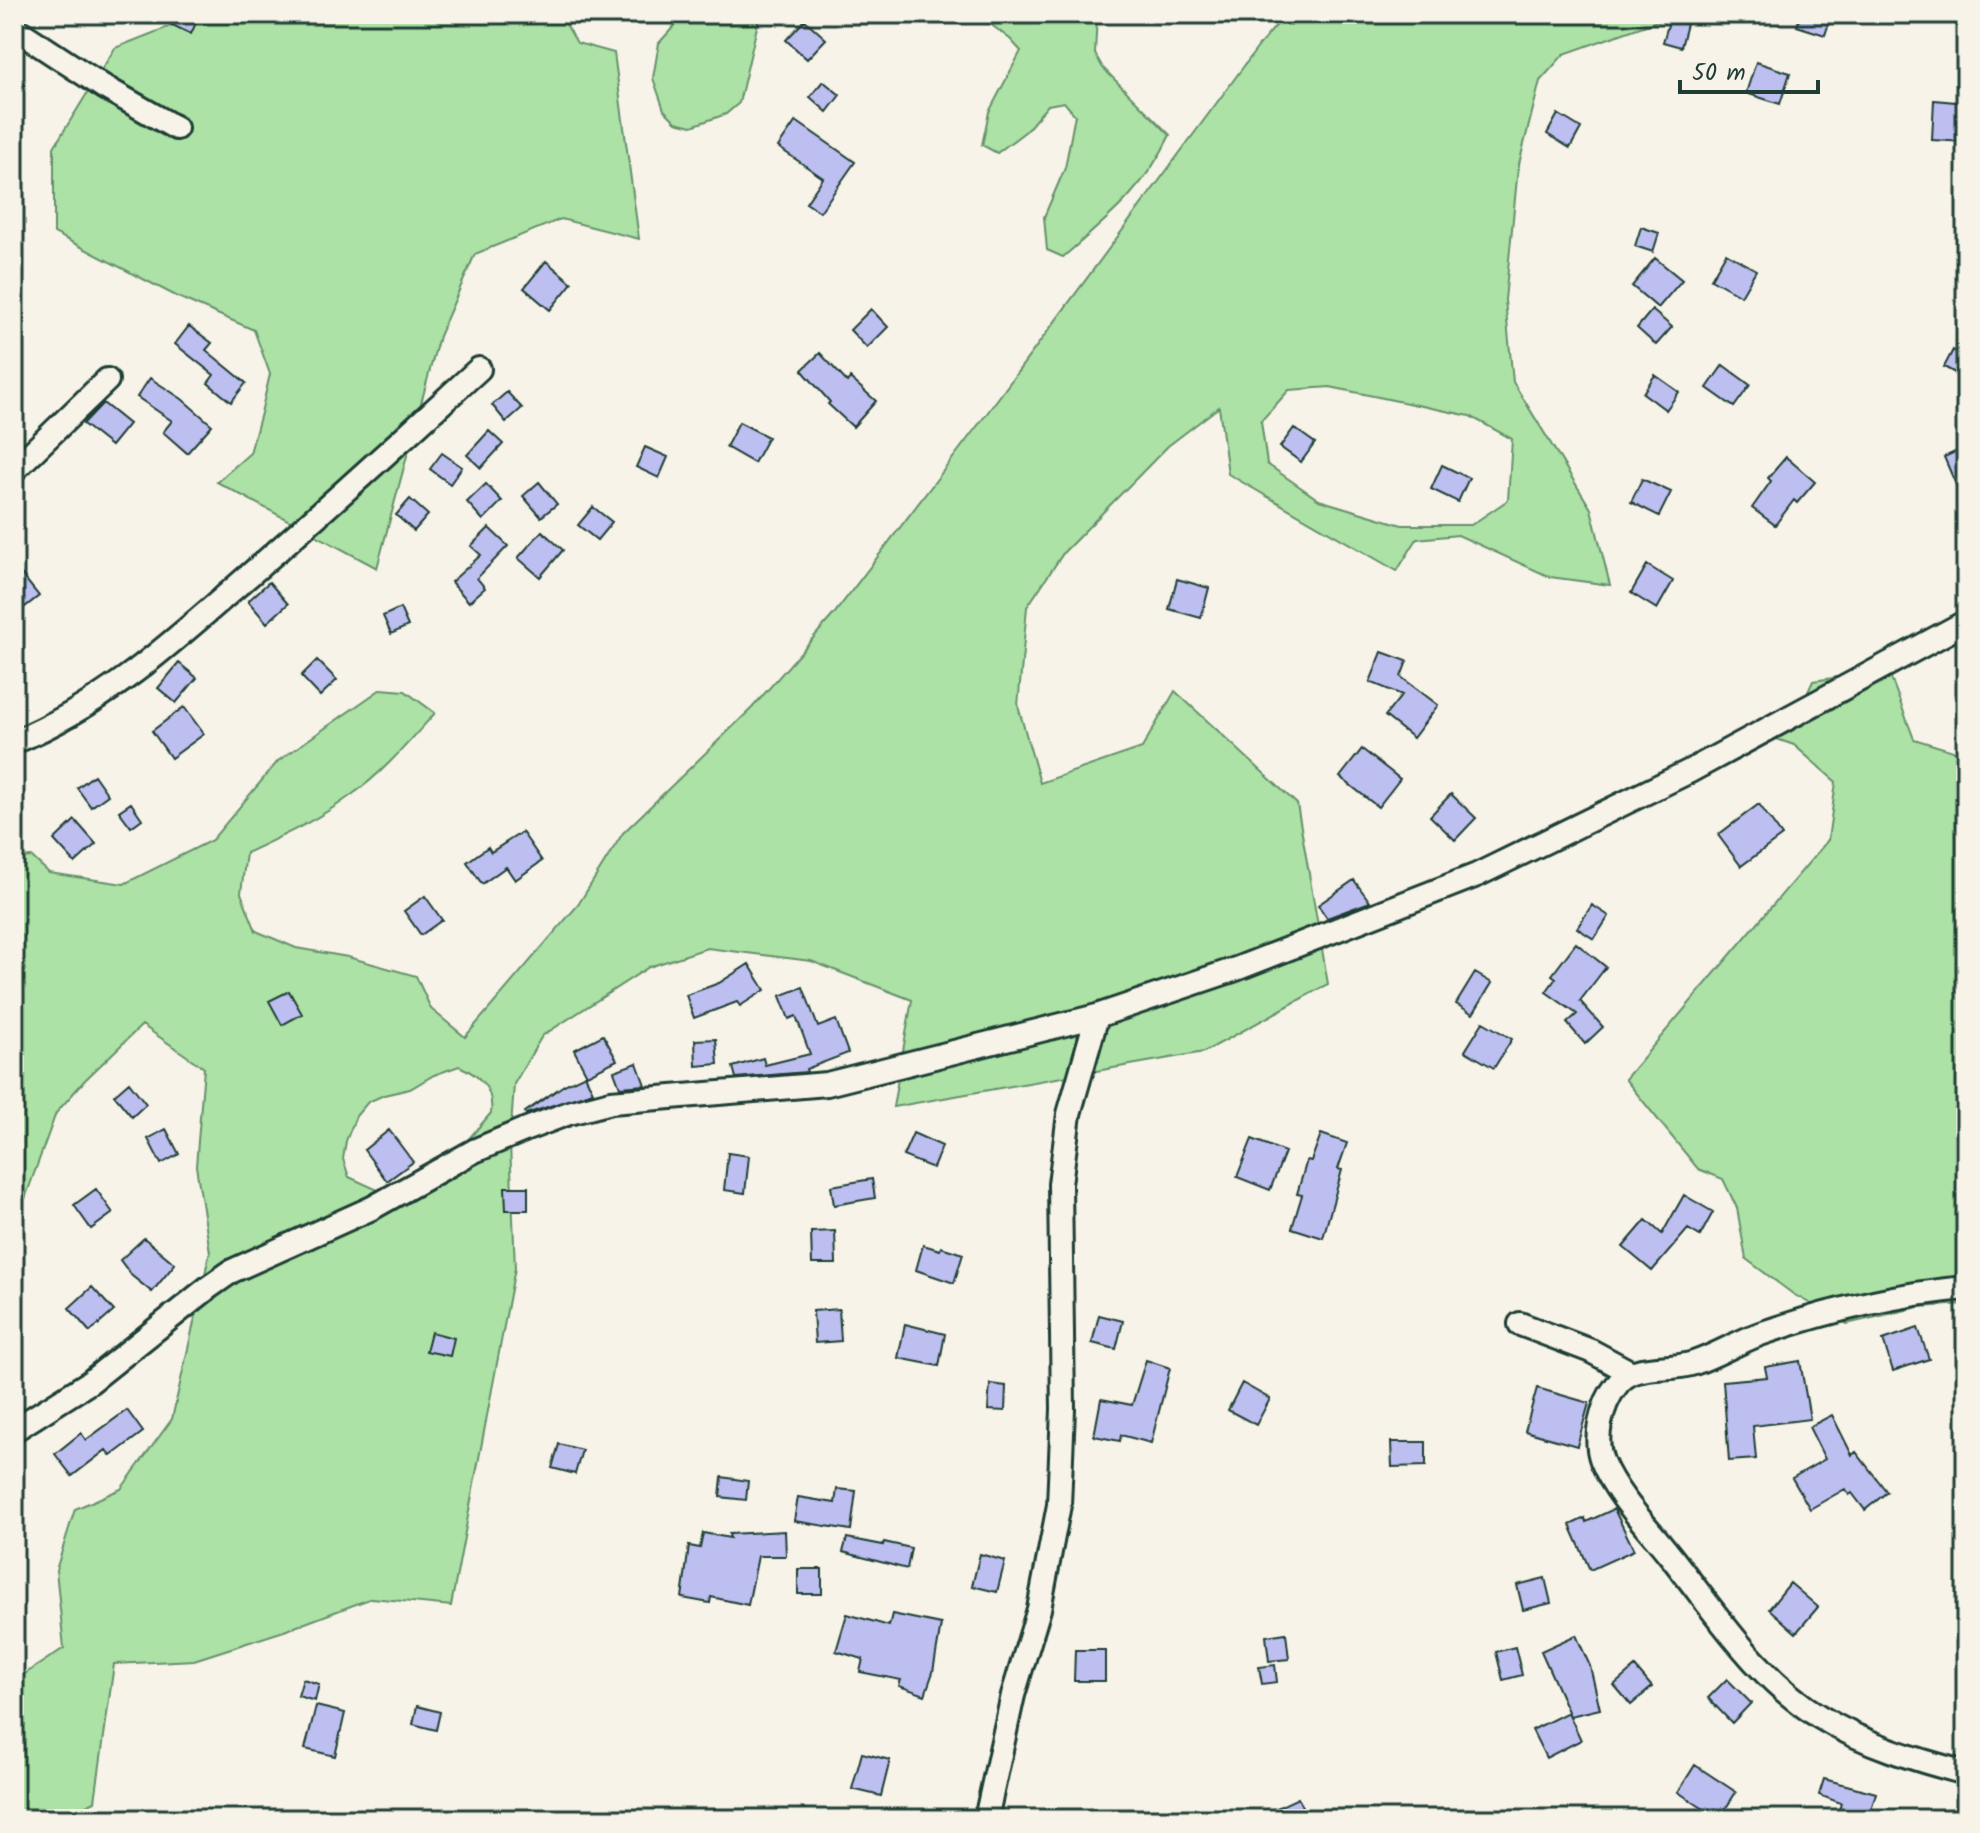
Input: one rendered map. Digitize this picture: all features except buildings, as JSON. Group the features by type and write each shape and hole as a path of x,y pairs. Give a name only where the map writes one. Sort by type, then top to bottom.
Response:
{"street":[{"path":"14,28 104,87 176,128"},
{"path":"14,742 63,720 140,670 312,522 479,369"},
{"path":"14,470 107,380"},
{"path":"14,1430 90,1382 232,1271 372,1208 474,1151 569,1113 611,1102 827,1084 1097,1016 1236,969 1477,875 1690,771 1966,622"},
{"path":"986,1819 1013,1695 1039,1609 1059,1505 1063,1409 1060,1184 1069,1114 1097,1016"},
{"path":"1966,1288 1871,1301 1757,1335 1692,1364 1630,1372 1616,1384 1605,1405 1599,1433 1601,1460 1622,1495 1735,1637 1788,1694 1820,1717 1879,1746 1966,1773"},
{"path":"1520,1324 1591,1351 1630,1372"}],"green space":[{"path":"201,14 560,14 577,43 614,53 639,239 561,219 475,254 439,336 377,568 217,482 250,453 261,413 270,374 254,330 178,297 54,233 54,147 115,48"},
{"path":"685,14 760,14 739,103 726,114 692,126 676,122 664,110 653,78 659,43"},
{"path":"977,14 1097,14 1095,54 1103,68 1170,135 1137,187 1110,216 1063,257 1047,250 1044,217 1065,168 1075,115 1064,102 1048,105 1026,131 997,153 982,145 989,112 1021,51"},
{"path":"1286,14 1677,14 1564,54 1540,81 1518,168 1505,300 1513,382 1591,509 1610,585 1550,577 1458,535 1417,539 1397,571 1228,474 1219,407 1168,446 1064,552 1027,607 1018,706 1040,783 1142,748 1175,691 1297,804 1328,984 1204,1052 893,1107 912,1000 811,961 707,948 649,967 542,1036 514,1084 510,1143 515,1268 451,1606 372,1598 194,1660 114,1664 95,1801 56,1819 14,1819 14,1681 64,1648 56,1570 75,1509 121,1489 172,1419 210,1252 196,1166 204,1068 142,1025 56,1113 14,1229 14,1049 20,1040 14,1034 14,858 32,857 49,873 124,884 212,840 278,761 381,689 405,691 435,713 373,778 338,805 246,853 241,893 256,931 296,948 348,957 416,976 431,1009 465,1037 578,905 623,833 752,708 834,614 1261,43","holes":["1330,387 1470,416 1512,439 1508,500 1471,525 1402,525 1319,500 1267,464 1261,421 1289,390","459,1066 484,1084 490,1096 491,1113 436,1177 382,1192 349,1177 343,1159 346,1141 356,1116 368,1102 410,1089 434,1075"]},
{"path":"1888,670 1914,739 1966,755 1966,1304 1919,1307 1847,1324 1793,1294 1746,1259 1737,1208 1723,1179 1698,1169 1625,1079 1828,840 1836,782 1794,745 1765,735 1806,696 1813,681"}]}
